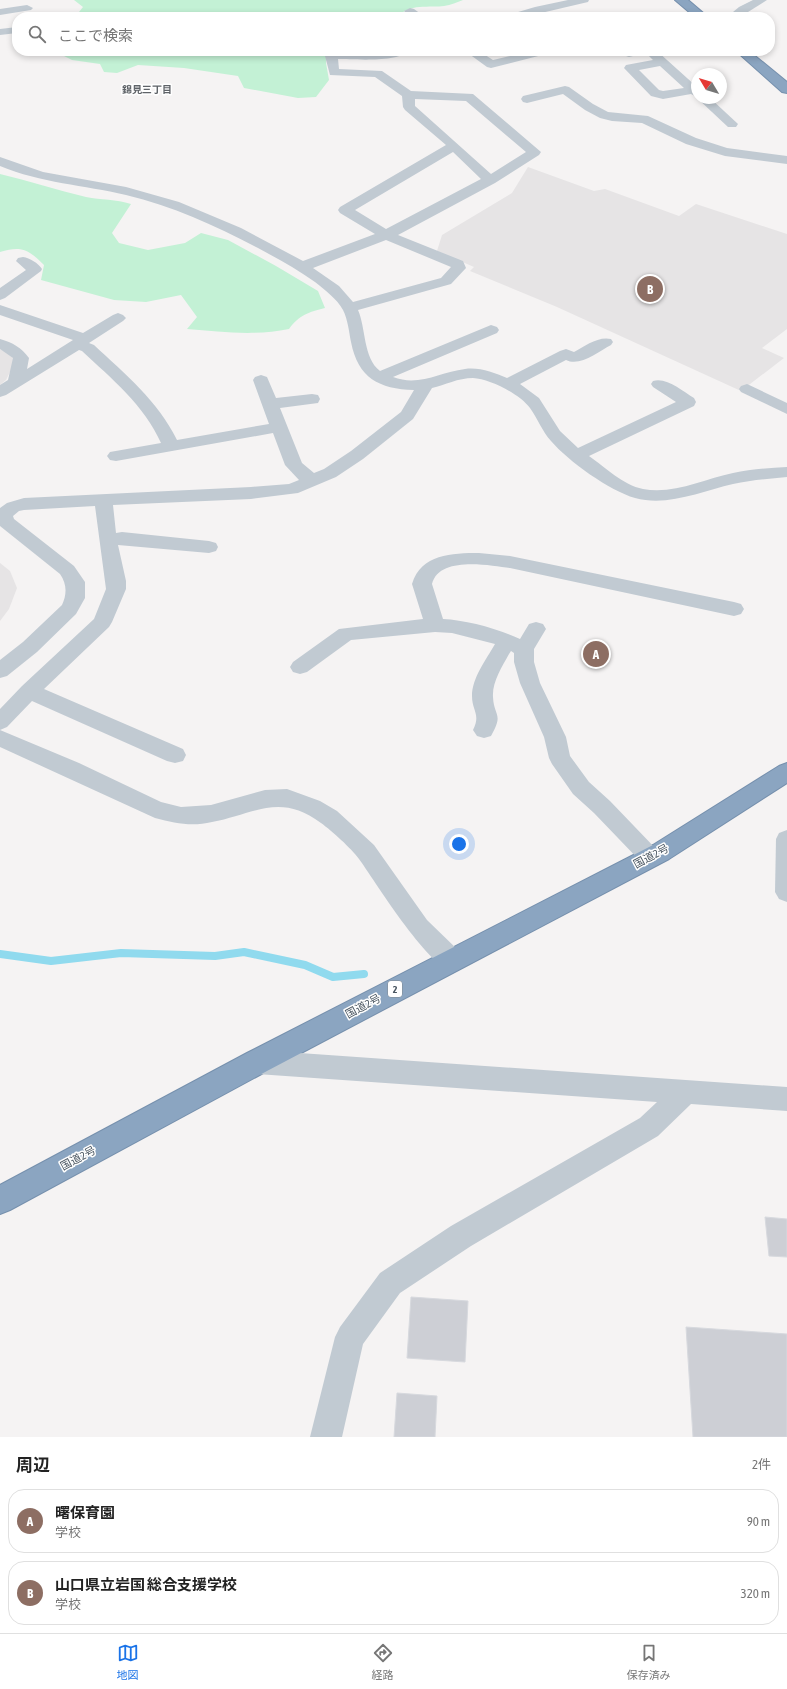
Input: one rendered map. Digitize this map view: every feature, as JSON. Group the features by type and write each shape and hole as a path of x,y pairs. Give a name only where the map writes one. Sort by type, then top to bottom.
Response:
{"highway":[{"path":"681,0 696,12"},
{"path":"751,56 787,89"},
{"name":"国道2号","path":"0,1200 257,1062 661,852 787,772"}],"street":[{"path":"528,12 558,3 584,0"},
{"path":"739,12 762,0"},
{"path":"558,3 572,12"},
{"path":"0,12 27,8"},
{"path":"0,32 12,31"},
{"path":"301,267 386,235 490,180 534,152 469,97 408,95 378,74 334,72 331,56"},
{"path":"479,56 491,64 525,56"},
{"path":"656,56 691,88"},
{"path":"663,62 630,68 655,93 663,95 691,94"},
{"path":"527,100 565,90 589,107 604,115 644,119 691,141 735,154 787,160"},
{"path":"408,95 409,107 490,180"},
{"path":"709,104 732,124"},
{"path":"349,308 446,281 459,268 458,264 386,235 345,210 454,146"},
{"path":"0,161 30,173 124,191 155,199 187,209 238,232 301,267 342,298 349,308 354,320 364,361 369,370 379,377 394,382 412,385 426,384 454,375 469,373 485,375 508,385 530,397 556,438 606,477 629,490 643,494 665,494 690,490 724,480 787,472"},
{"path":"0,295 34,272 35,268 23,261"},
{"path":"0,310 76,335 149,408 164,430 171,446"},
{"path":"0,392 118,318"},
{"path":"379,377 491,330"},
{"path":"508,385 518,378 566,354 574,358 605,342"},
{"path":"0,344 17,352 21,358 16,382"},
{"path":"260,380 294,465 301,473 313,481"},
{"path":"0,671 30,647 69,609 75,598 75,582 67,570 5,521 4,514 13,507 24,504 251,494 292,488 330,473 357,455 407,415 423,392 426,384"},
{"path":"576,455 688,402 659,384"},
{"path":"747,388 787,409"},
{"path":"270,404 312,399"},
{"path":"116,456 279,427"},
{"path":"0,722 29,691 102,622 116,589 116,581 108,540 104,500"},
{"path":"108,540 122,538 209,547"},
{"path":"435,625 422,584 427,573 434,567 448,562 477,558 510,562 734,609"},
{"path":"300,667 346,634 435,625 452,626 516,645 524,662 530,683 555,737 560,758 581,788 602,807 650,857"},
{"path":"484,730 489,722 488,711 482,702 483,691 490,669 536,629"},
{"path":"29,691 175,755"},
{"path":"0,738 71,769 155,809 181,816 211,814 265,799 287,798 312,806 329,817 366,851 419,927 451,960"},
{"path":"787,839 787,892"},
{"path":"257,1062 787,1099"},
{"path":"326,1437 350,1337 390,1283 461,1236 649,1127 685,1092"}],"shaded area":[{"path":"528,167 594,191 605,189 679,216 696,204 787,234 787,329 762,348 784,358 741,391 557,307 470,271 474,267 437,251 442,235 512,193"},
{"path":"0,349 11,355 15,362 6,380 0,385"},
{"path":"0,563 10,571 17,588 9,609 0,621"}],"green space":[{"path":"74,0 463,0 444,6 413,8 404,12 79,12 83,7"},
{"path":"64,56 326,56 329,80 316,97 298,98 244,88 238,76 184,68 138,65 117,73 104,72 100,64 72,60"},
{"path":"0,174 86,197 120,201 131,204 112,233 119,243 148,250 185,243 201,233 228,240 318,291 325,308 301,317 289,329 277,331 238,333 187,329 197,317 181,295 146,302 114,300 41,280 44,265 29,252 14,249 0,252"}],"building":[{"path":"765,1217 787,1219 787,1257 769,1256"},
{"path":"411,1297 468,1301 465,1362 407,1358"},
{"path":"686,1327 787,1334 787,1437 693,1437"},
{"path":"397,1393 437,1396 435,1437 394,1437"}],"waterway":[{"path":"0,954 51,961 121,953 215,956 244,952 305,965 333,977 364,974"}],"place":[{"name":"山口県立岩国 総合支援学校","path":"650,289"},
{"name":"曙保育園","path":"596,654"}],"district":[{"name":"錦見三丁目","path":"147,89"}]}
